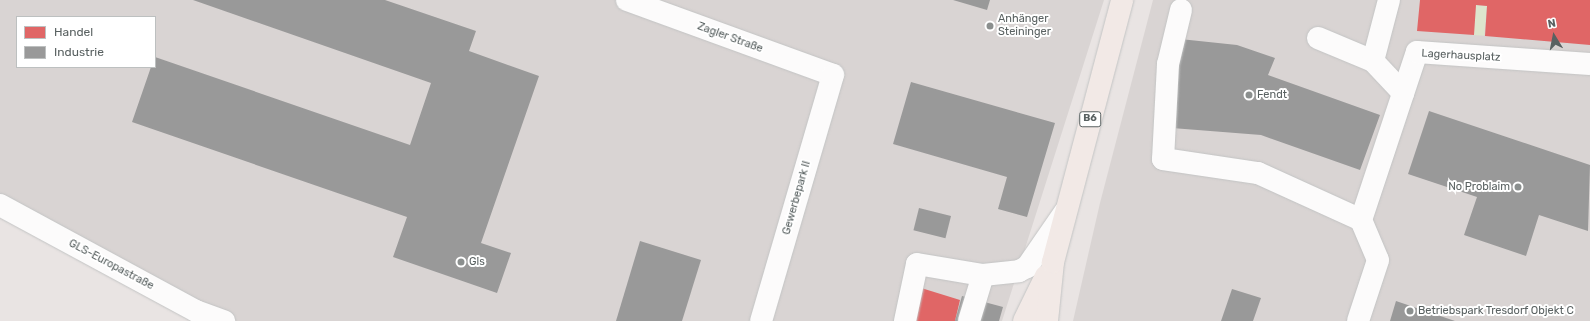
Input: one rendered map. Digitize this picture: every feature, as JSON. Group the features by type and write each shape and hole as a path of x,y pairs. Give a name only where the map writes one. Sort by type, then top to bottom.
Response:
{"main road":[{"name":"B6","path":"1047,321 1053,262 1122,0"},
{"name":"B6","path":"1024,321 1053,262"}],"street":[{"name":"Zagler Straße","path":"627,0 834,75"},
{"path":"1373,61 1389,0"},
{"path":"1181,10 1168,64 1163,159 1258,173 1361,220"},
{"path":"1318,38 1373,61 1403,93 1361,220 1378,260 1358,321"},
{"name":"Lagerhausplatz","path":"1403,93 1417,52 1590,64"},
{"name":"Gewerbepark II","path":"761,321 834,75"},
{"name":"GLS-Europastraße","path":"0,205 196,311 224,321"},
{"path":"905,321 917,264 983,275 1012,272 1027,267 1066,211"},
{"path":"969,321 983,275"}],"shaded area":[{"path":"0,0 1104,0 1002,321 203,321 0,210"},
{"path":"1153,0 1590,0 1590,321 1073,321 1100,203"}],"green space":[{"path":"1476,5 1487,6 1484,36 1473,35"}],"building: Handel":[{"path":"1420,0 1590,0 1590,45 1485,36 1487,6 1476,5 1474,35 1417,31"},
{"path":"918,287 960,300 955,321 909,321"}],"building: Industrie":[{"path":"193,0 385,0 476,31 469,51 539,76 481,243 511,253 497,293 393,257 407,217 132,122 151,68 156,68 156,57 410,145 431,83"},
{"path":"953,0 990,0 987,10"},
{"name":"Fendt","path":"1180,39 1237,45 1275,58 1268,75 1380,115 1360,170 1261,135 1172,128"},
{"path":"911,82 1055,123 1027,217 998,209 1007,177 893,144"},
{"name":"No Problaim","path":"1429,111 1590,165 1588,231 1539,215 1526,256 1464,235 1477,197 1408,174"},
{"path":"919,208 951,216 945,238 913,230"},
{"path":"640,241 701,260 682,321 616,321"},
{"path":"1232,289 1261,298 1253,321 1221,321"},
{"path":"962,296 1003,307 999,321 955,321"},
{"name":"Betriebspark Tresdorf Objekt C","path":"1396,301 1455,321 1390,321"}],"place":[{"name":"Anhänger Steininger","path":"990,26"},
{"name":"Fendt","path":"1249,95"},
{"name":"No Problaim","path":"1518,187"},
{"name":"Gls","path":"461,262"},
{"name":"Betriebspark Tresdorf Objekt C","path":"1410,311"}]}
